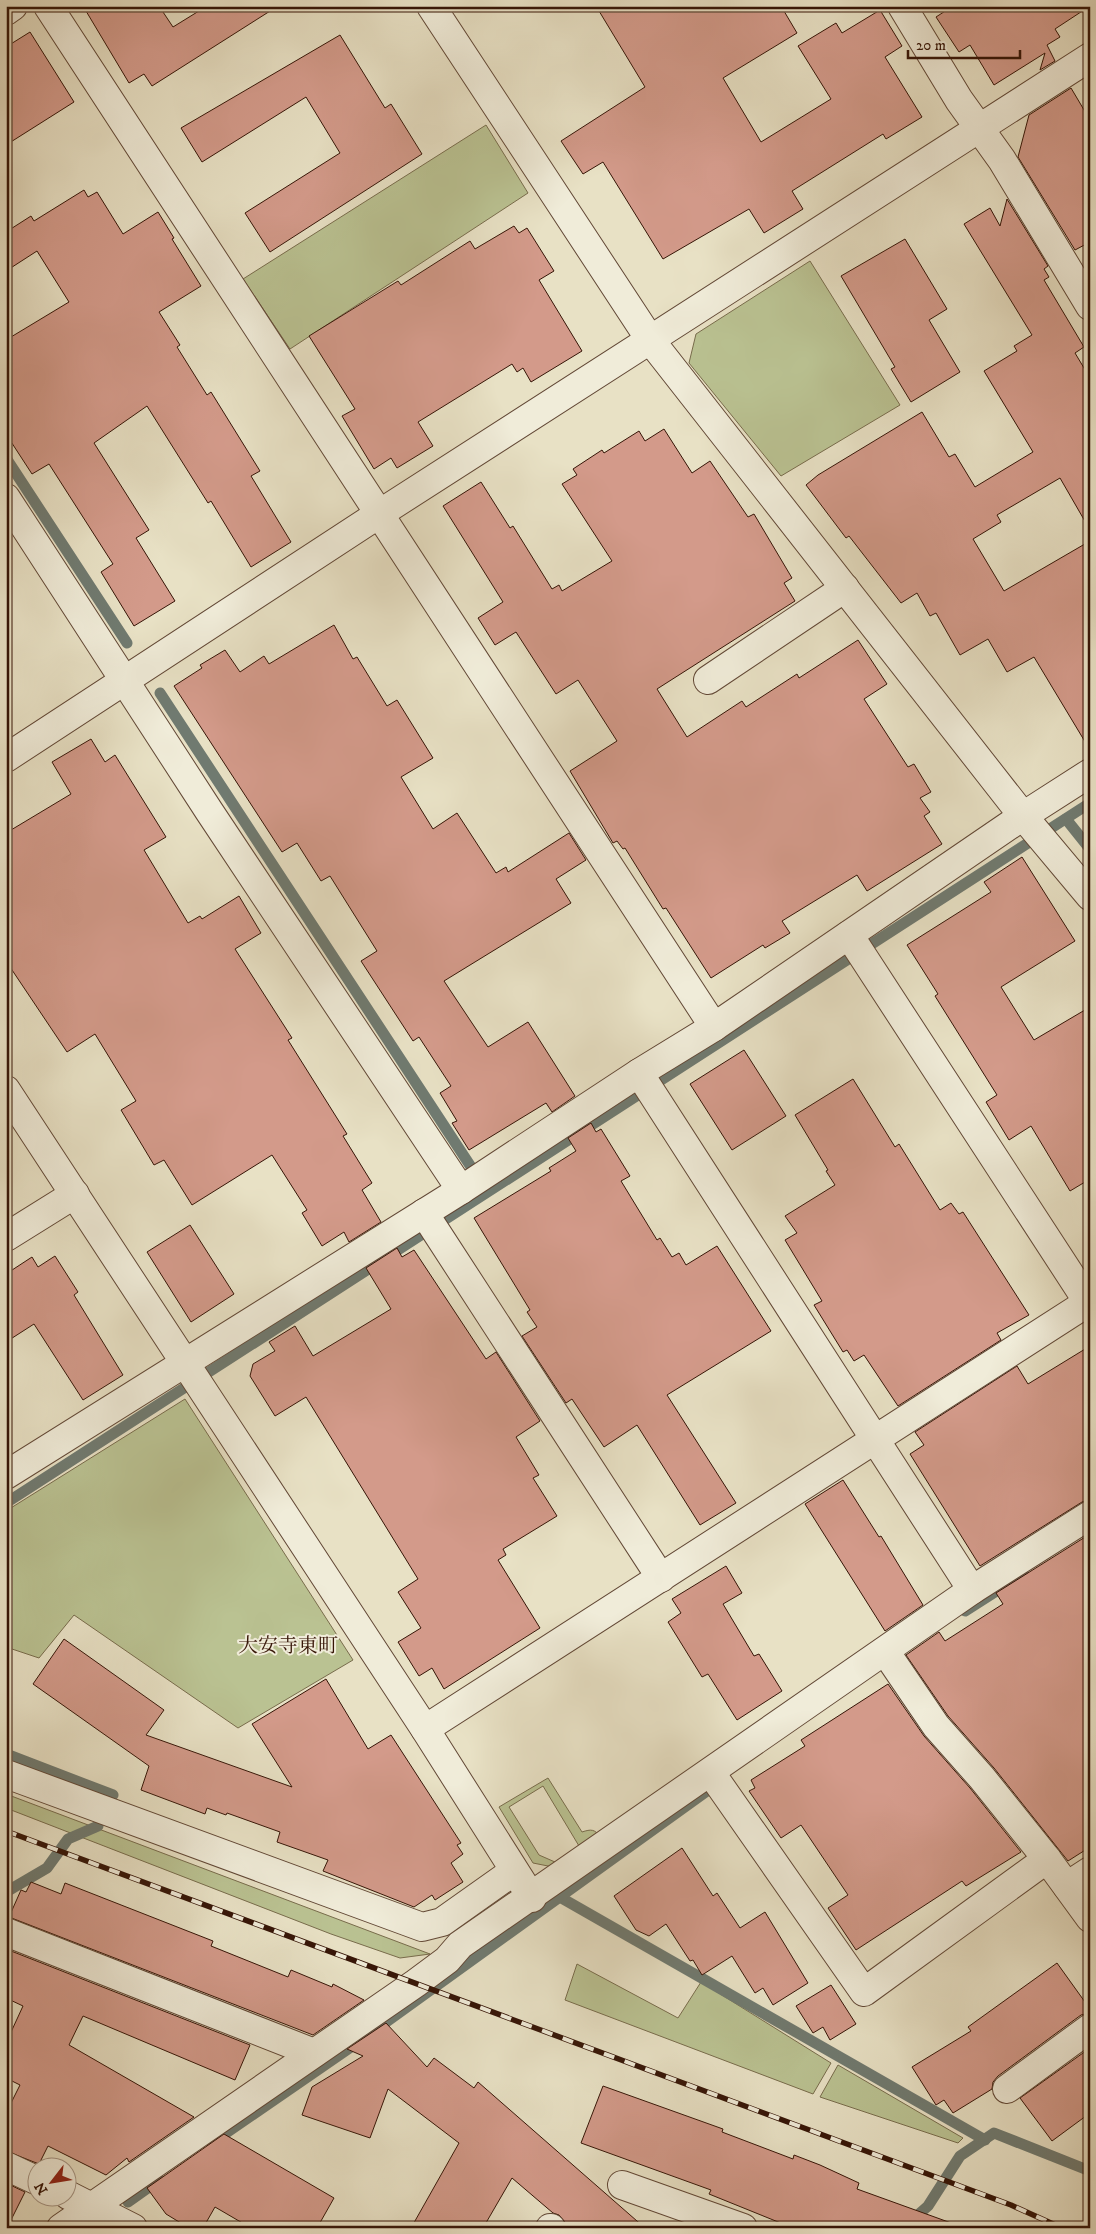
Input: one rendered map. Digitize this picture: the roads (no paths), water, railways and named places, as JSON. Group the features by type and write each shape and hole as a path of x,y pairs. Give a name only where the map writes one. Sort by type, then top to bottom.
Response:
{"street":[{"path":"6,11 13,6"},
{"path":"48,6 714,1027"},
{"path":"431,6 652,341 1035,829 1090,896"},
{"path":"902,6 979,129 1002,160 1090,306"},
{"path":"6,758 379,514 652,341 1090,57"},
{"path":"6,498 214,819 473,1183"},
{"path":"708,680 845,588"},
{"path":"6,1475 193,1375 430,1223 473,1183 646,1084 714,1027 857,947 1035,829 1090,773"},
{"path":"425,1729 1089,1301 857,947"},
{"path":"646,1084 972,1590"},
{"path":"6,1090 425,1729 532,1898"},
{"path":"6,1237 75,1194"},
{"path":"430,1223 662,1578"},
{"path":"61,2228 79,2201 314,2053 416,1983 447,1960 460,1945 715,1779 890,1658 972,1590 1090,1514"},
{"path":"890,1658 936,1726 982,1778 1047,1859 1090,1918"},
{"path":"6,1774 422,1927 442,1922 514,1871"},
{"path":"715,1779 864,1992 1047,1859"},
{"path":"1067,1886 1090,1870"},
{"path":"6,1932 314,2053"},
{"path":"1007,2088 1090,2028"},
{"path":"6,2166 28,2176"},
{"path":"622,2185 743,2228"},
{"path":"79,2201 133,2228"}],"waterway":[{"path":"6,458 127,643"},
{"path":"160,693 479,1179"},
{"path":"6,1503 1090,803"},
{"path":"1066,819 1090,849"},
{"path":"965,1611 1023,1574"},
{"path":"6,1754 113,1795"},
{"path":"213,2142 364,2038 718,1783"},
{"path":"6,1892 47,1868 68,1839 98,1826"},
{"path":"558,1896 985,2140"},
{"path":"911,2221 928,2206 960,2156 994,2133 1090,2171"},
{"path":"128,2202 159,2180"}],"railway":[{"path":"6,1831 1011,2205 1062,2228"}],"district":[{"name":"大安寺東町","path":"288,1646"}]}
